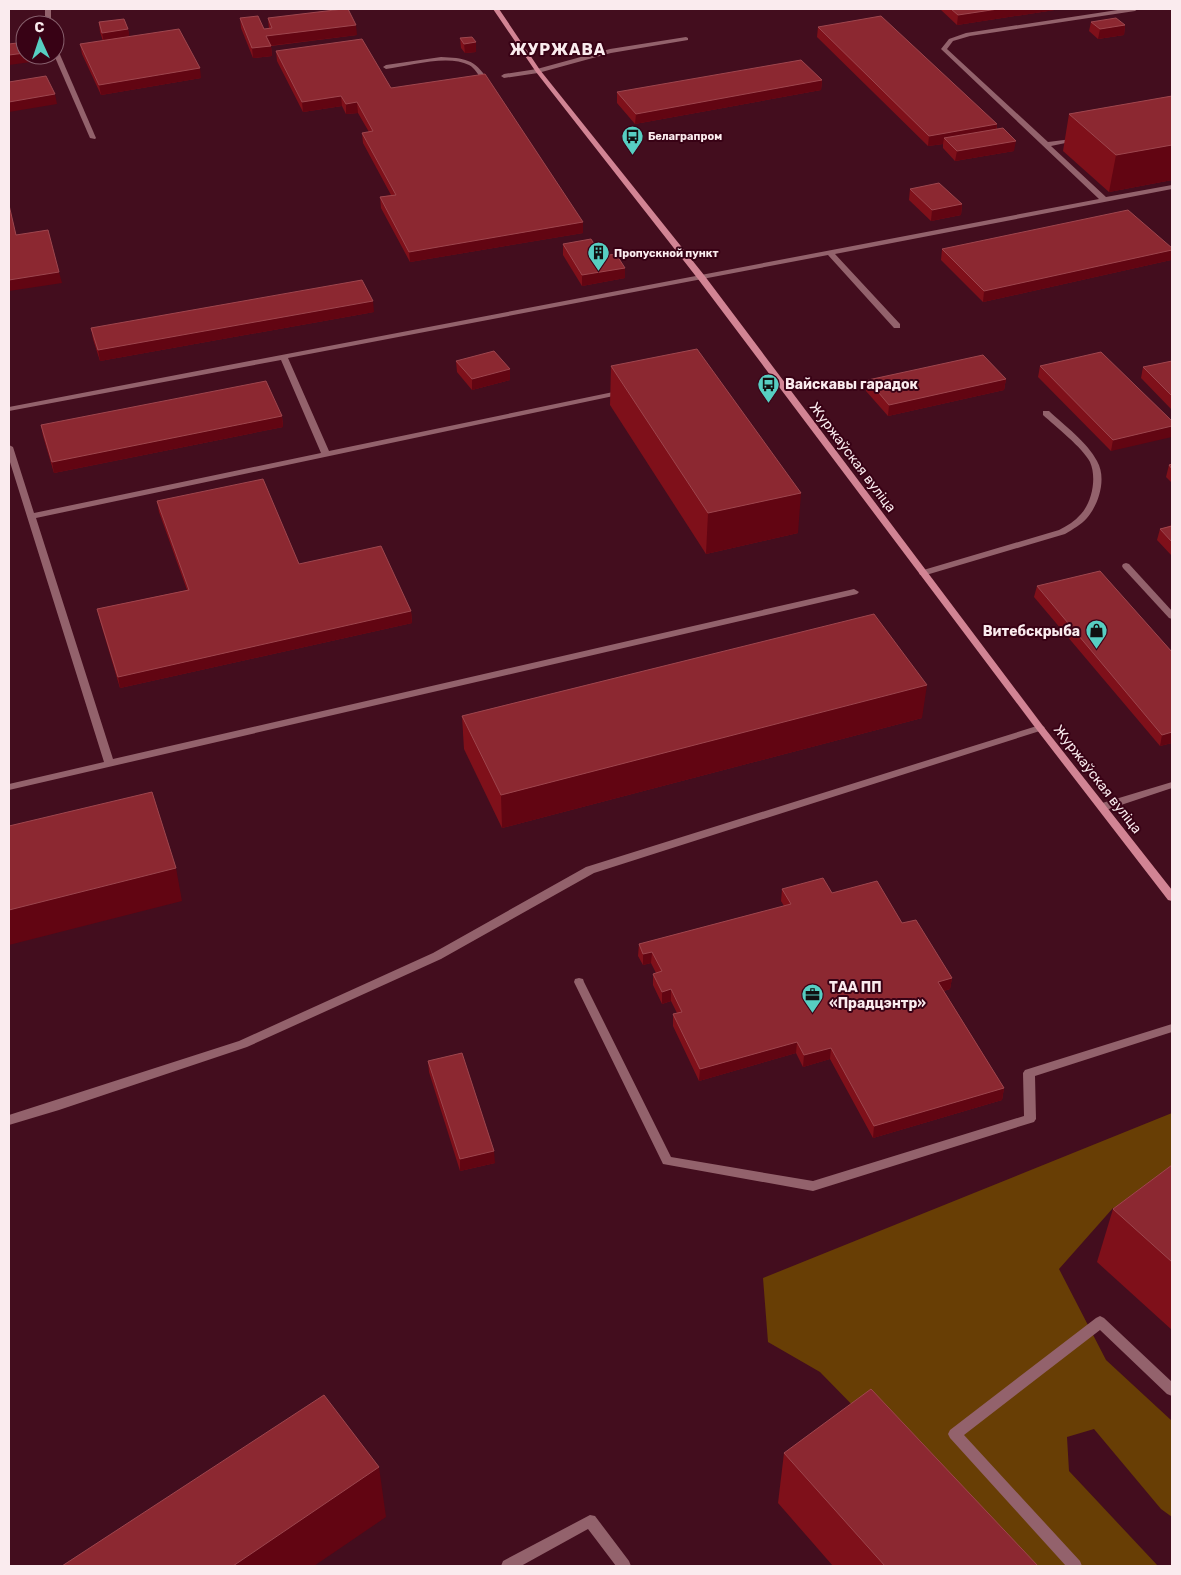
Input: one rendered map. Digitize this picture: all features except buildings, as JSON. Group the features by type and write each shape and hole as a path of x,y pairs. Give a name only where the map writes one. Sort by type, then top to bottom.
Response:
{"street":[{"name":"Журжаўская вуліца","path":"496,9 538,71 700,277 1040,728 1172,896"}],"lane":[{"path":"1105,200 946,53 944,49 945,44 958,36 1135,9"},
{"path":"504,76 538,71 610,51 686,39"},
{"path":"386,67 434,60 458,60 472,64 484,79"},
{"path":"61,65 93,138"},
{"path":"1046,145 1084,138"},
{"path":"9,409 1172,187"},
{"path":"830,253 897,326"},
{"path":"283,356 326,454"},
{"path":"31,516 635,390"},
{"path":"923,573 1062,532 1079,522 1089,509 1097,485 1094,461 1046,413"},
{"path":"9,447 110,764"},
{"path":"1126,566 1172,616"},
{"path":"9,788 854,592"},
{"path":"9,1120 243,1044 437,956 590,870 1040,728"},
{"path":"1103,807 1172,785"},
{"path":"579,982 667,1161 813,1186 1030,1120 1029,1073 1172,1028"},
{"path":"1076,1566 955,1434 1100,1322 1172,1390"},
{"path":"508,1566 590,1521 624,1566"}],"shaded area":[{"path":"1172,1113 1172,1211 1159,1200 1113,1208 1059,1269 1106,1360 1172,1421 1172,1517 1161,1509 1094,1429 1067,1437 1069,1471 1158,1566 1004,1566 907,1461 820,1372 768,1342 763,1278"}],"place":[{"name":"Белаграпром","path":"632,155"},
{"name":"Пропускной пункт","path":"598,272"},
{"name":"Вайскавы гарадок","path":"769,403"},
{"name":"Витебскрыба","path":"1096,650"},
{"name":"ТАА ПП «Прадцэнтр»","path":"813,1014"}],"district":[{"name":"ЖУРЖАВА","path":"558,49"}]}
